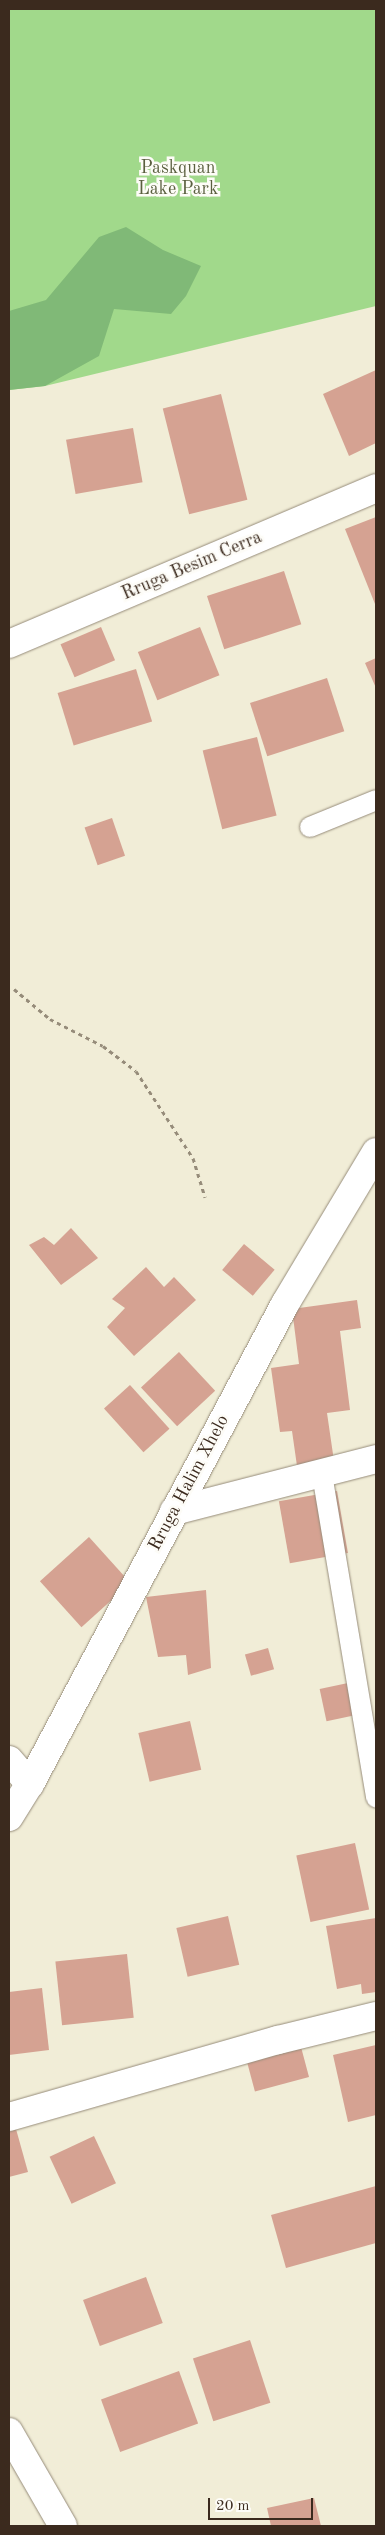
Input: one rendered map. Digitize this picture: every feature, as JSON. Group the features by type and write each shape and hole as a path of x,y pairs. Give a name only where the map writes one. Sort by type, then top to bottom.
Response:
{"street":[{"name":"Rruga Besim Cerra","path":"9,644 376,488"},
{"name":"Rruga Halim Xhelo","path":"9,1817 30,1784 285,1304 376,1152"},
{"path":"174,1511 376,1459"},
{"path":"9,1760 30,1784"},
{"path":"9,2117 278,2040 376,2016"},
{"path":"9,2432 63,2526"}],"lane":[{"path":"310,827 376,800"},
{"path":"322,1474 376,1798"}],"path":[{"path":"14,989 50,1019 103,1046 136,1072 193,1158 205,1197"}],"green space":[{"name":"Paskquan Lake Park","path":"9,9 376,9 376,306 45,386 9,390"},
{"path":"126,227 163,250 201,266 186,296 171,314 114,309 99,356 45,386 9,390 9,311 46,300 99,237"}],"building":[{"path":"376,370 376,443 349,456 323,394"},
{"path":"221,394 247,500 189,514 163,409"},
{"path":"133,428 143,482 76,494 66,440"},
{"path":"376,517 376,604 375,604 345,529"},
{"path":"284,571 301,624 224,649 207,596"},
{"path":"101,627 115,660 75,677 60,644"},
{"path":"200,627 219,675 157,700 138,652"},
{"path":"376,658 376,688 365,663"},
{"path":"136,669 152,722 74,746 58,693"},
{"path":"327,678 344,731 267,756 250,703"},
{"path":"257,737 277,816 222,829 203,751"},
{"path":"112,818 125,856 98,865 85,827"},
{"path":"71,1228 98,1258 61,1285 29,1245 44,1237 54,1245"},
{"path":"244,1244 275,1270 253,1296 222,1270"},
{"path":"146,1267 164,1287 174,1277 196,1300 134,1356 107,1327 125,1308 112,1299"},
{"path":"357,1300 361,1328 340,1331 350,1410 327,1413 334,1461 297,1466 292,1431 280,1432 271,1368 299,1364 292,1309"},
{"path":"179,1352 215,1391 177,1426 141,1387"},
{"path":"130,1385 169,1429 143,1452 104,1408"},
{"path":"337,1491 348,1553 290,1563 279,1501"},
{"path":"89,1537 130,1583 81,1627 40,1581"},
{"path":"206,1590 211,1668 188,1675 186,1655 158,1657 146,1597"},
{"path":"268,1648 274,1669 251,1676 245,1655"},
{"path":"348,1683 355,1715 326,1721 320,1689"},
{"path":"190,1721 201,1770 150,1782 138,1733"},
{"path":"355,1843 369,1910 310,1922 296,1855"},
{"path":"228,1916 239,1965 188,1977 176,1928"},
{"path":"376,1918 376,1992 362,1994 361,1984 337,1989 326,1926"},
{"path":"127,1954 134,2018 62,2025 55,1962"},
{"path":"42,1988 49,2050 9,2055 9,1992"},
{"path":"376,2045 376,2115 348,2122 333,2055"},
{"path":"301,2047 309,2077 255,2091 247,2061"},
{"path":"16,2129 28,2172 9,2177 9,2131"},
{"path":"94,2136 116,2183 72,2204 50,2157"},
{"path":"376,2186 376,2243 286,2268 271,2215"},
{"path":"146,2277 163,2323 100,2346 83,2300"},
{"path":"250,2340 270,2403 213,2421 193,2359"},
{"path":"179,2371 198,2424 120,2452 101,2399"},
{"path":"314,2498 321,2526 271,2526 267,2508"}]}
